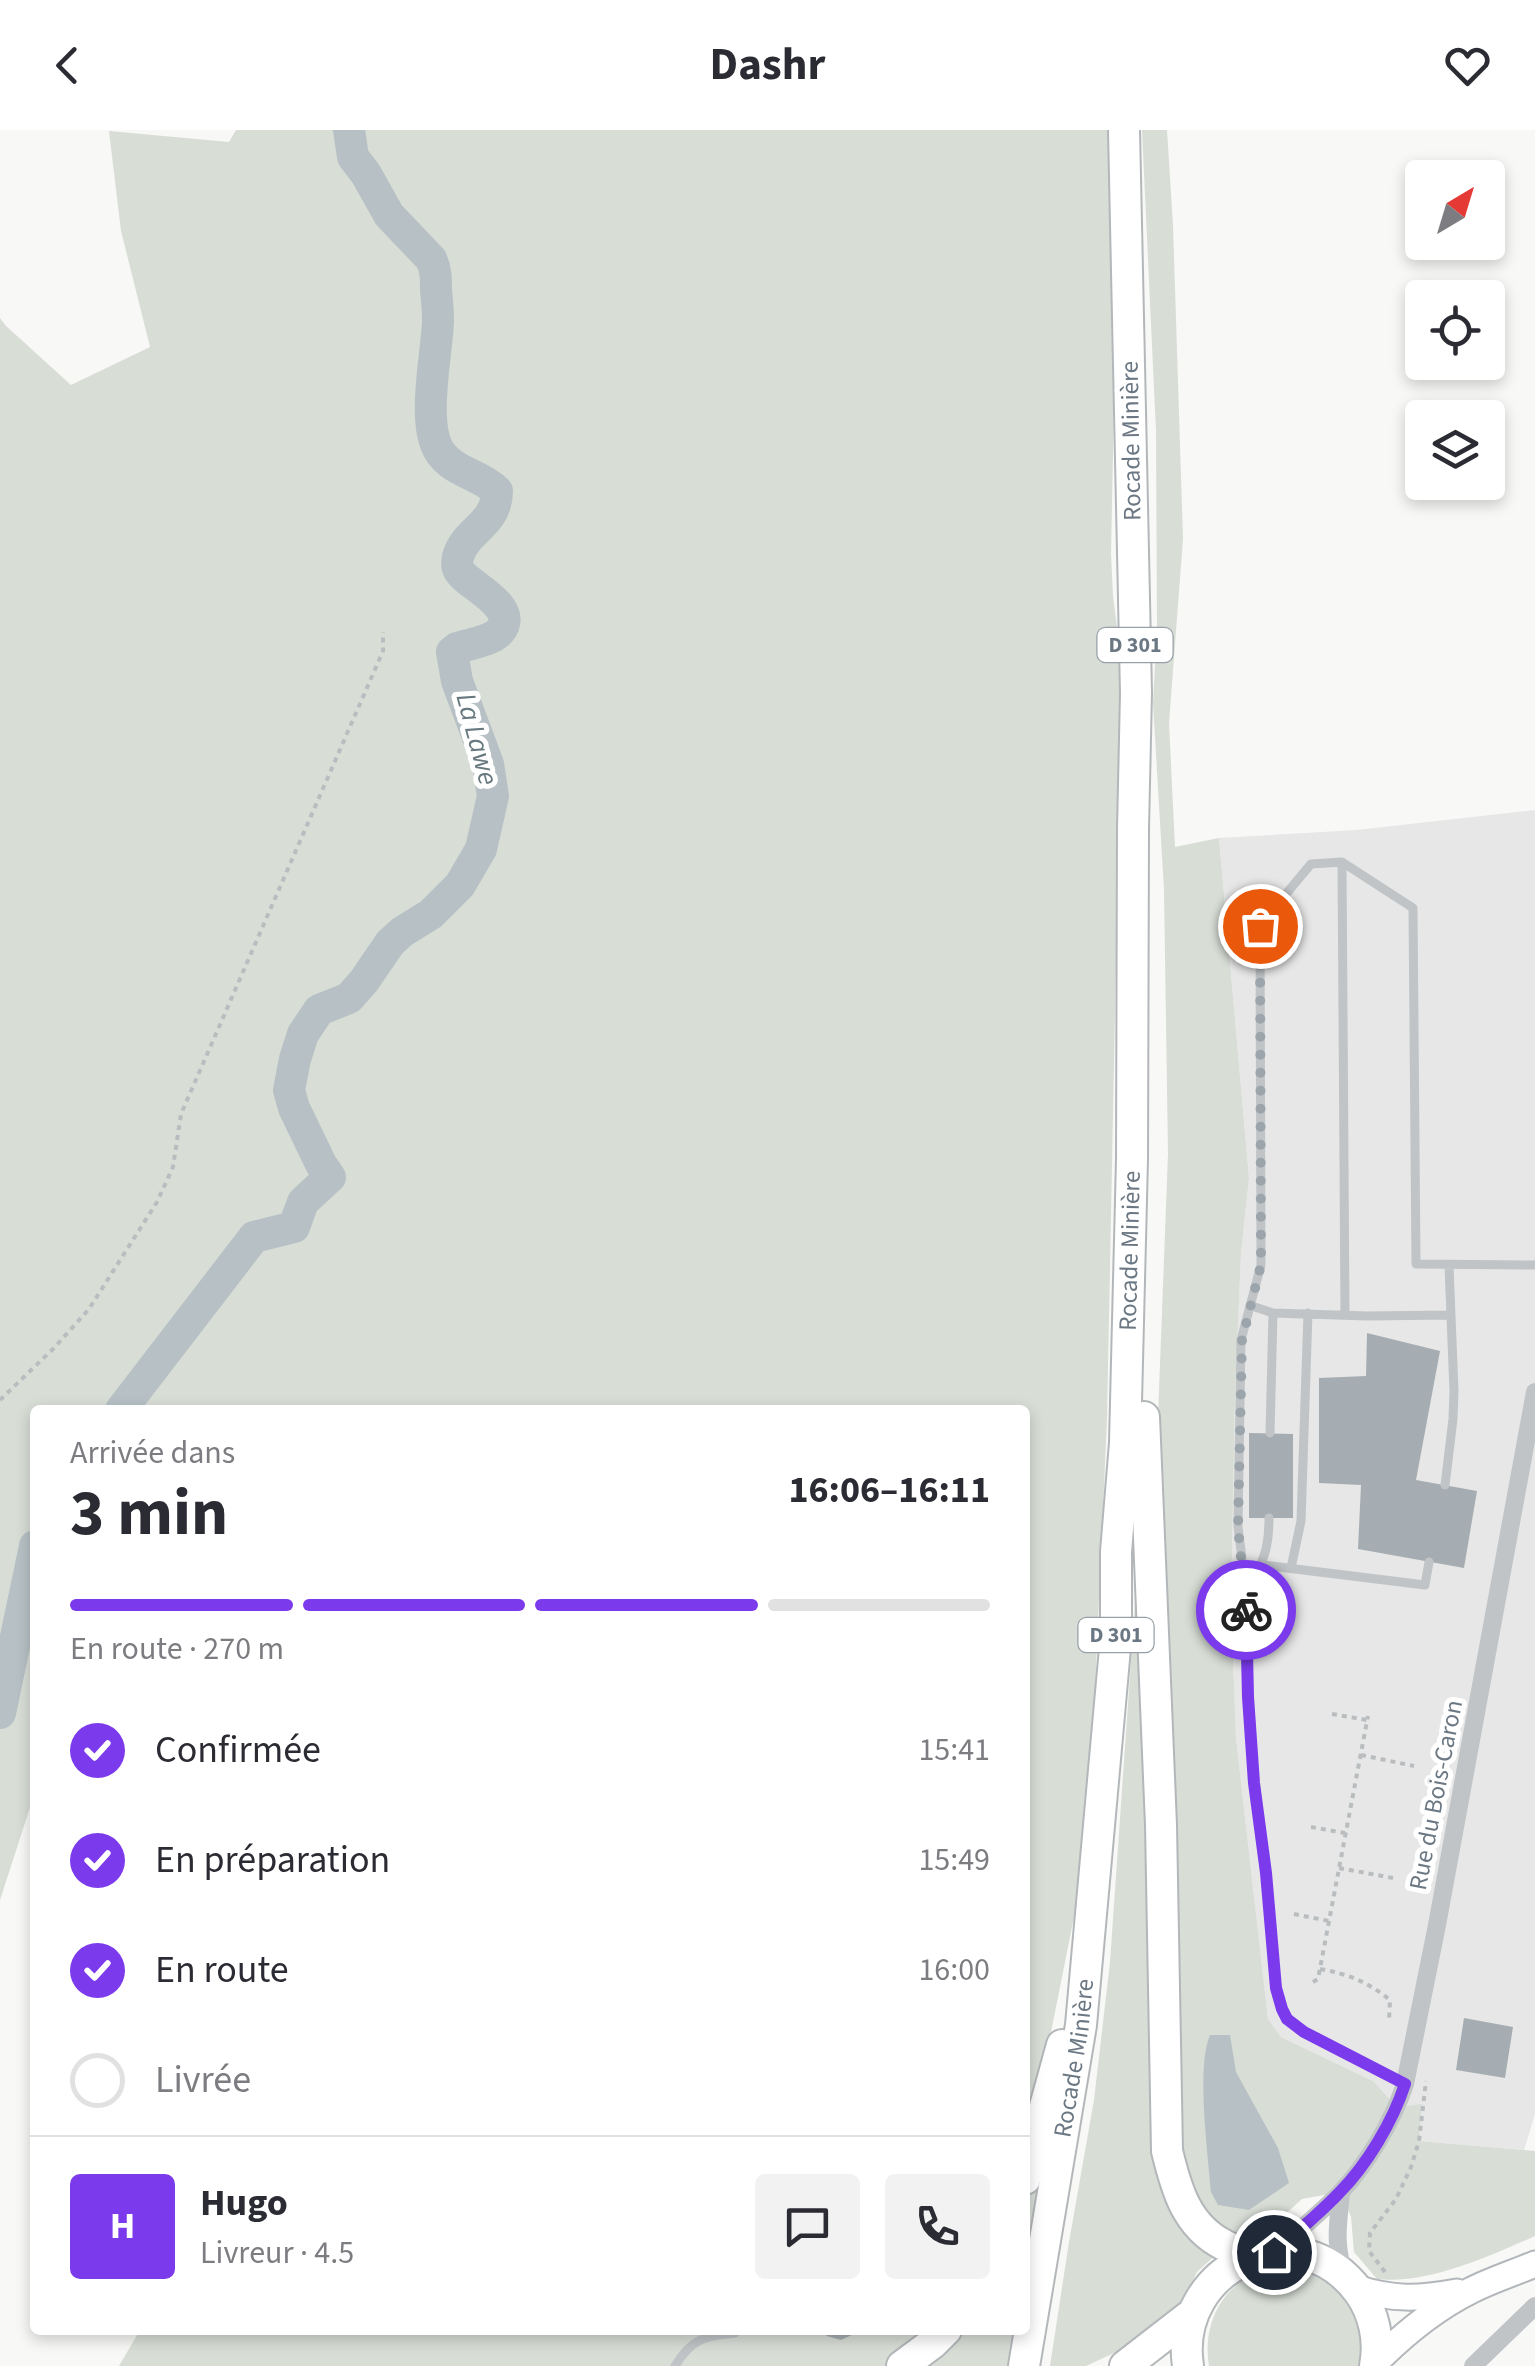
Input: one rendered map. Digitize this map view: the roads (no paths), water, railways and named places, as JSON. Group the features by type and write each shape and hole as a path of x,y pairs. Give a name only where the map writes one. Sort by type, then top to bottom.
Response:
{"main road":[{"name":"Rocade Minière","path":"1030,2331 1081,2025 1116,1637 1132,1159 1136,693 1124,130"},
{"path":"1132,1159 1143,1313 1144,1454 1161,1825 1168,2151 1180,2198 1202,2230 1224,2246 1264,2254"},
{"path":"1030,2161 1091,1936"},
{"path":"1188,2366 1186,2346 1192,2314 1210,2284 1238,2262 1264,2254 1290,2252 1319,2260 1350,2282 1382,2296 1402,2299 1472,2290"},
{"path":"1376,2364 1422,2320 1472,2290 1535,2264"},
{"path":"1350,2282 1372,2314 1376,2364"},
{"path":"1125,2366 1192,2314"},
{"path":"902,2366 941,2335"},
{"name":"Rocade Minière","path":"1024,2366 1029,2335"}],"street":[{"name":"Rue du Bois-Caron","path":"1264,2254 1341,2192 1384,2131 1405,2084 1535,1392"},
{"name":"Rue du Bois-Caron","path":"1341,2192 1337,2251 1350,2282"},
{"path":"1473,2366 1535,2306"}],"lane":[{"path":"1342,862 1345,1314"},
{"path":"1405,2084 1304,2032 1287,2019 1276,1988 1254,1783 1246,1590 1238,1527 1242,1340 1261,1265 1260,926 1311,864 1342,862 1413,908 1416,1264 1535,1266"},
{"path":"1445,1485 1453,1419 1449,1266"},
{"path":"1252,1306 1273,1313 1451,1314"},
{"path":"1270,1434 1273,1313"},
{"path":"1290,1568 1301,1520 1308,1313"},
{"path":"1246,1590 1263,1565 1269,1518"},
{"path":"1263,1565 1425,1585 1429,1562"},
{"path":"674,2366 703,2336 714,2335"}],"waterway":[{"name":"La Lawe","path":"125,1405 254,1237 294,1227 303,1202 330,1177 294,1108 289,1090 303,1034 319,1010 349,998 390,943 431,914 460,885 481,849 493,796 488,764 457,681 452,652 492,637 504,622 499,605 465,578 457,564 467,540 492,512 497,491 452,465 434,440 431,407 438,321 434,266 389,215 353,157 349,130"},
{"name":"La Lawe","path":"0,1713 30,1570"}]}
